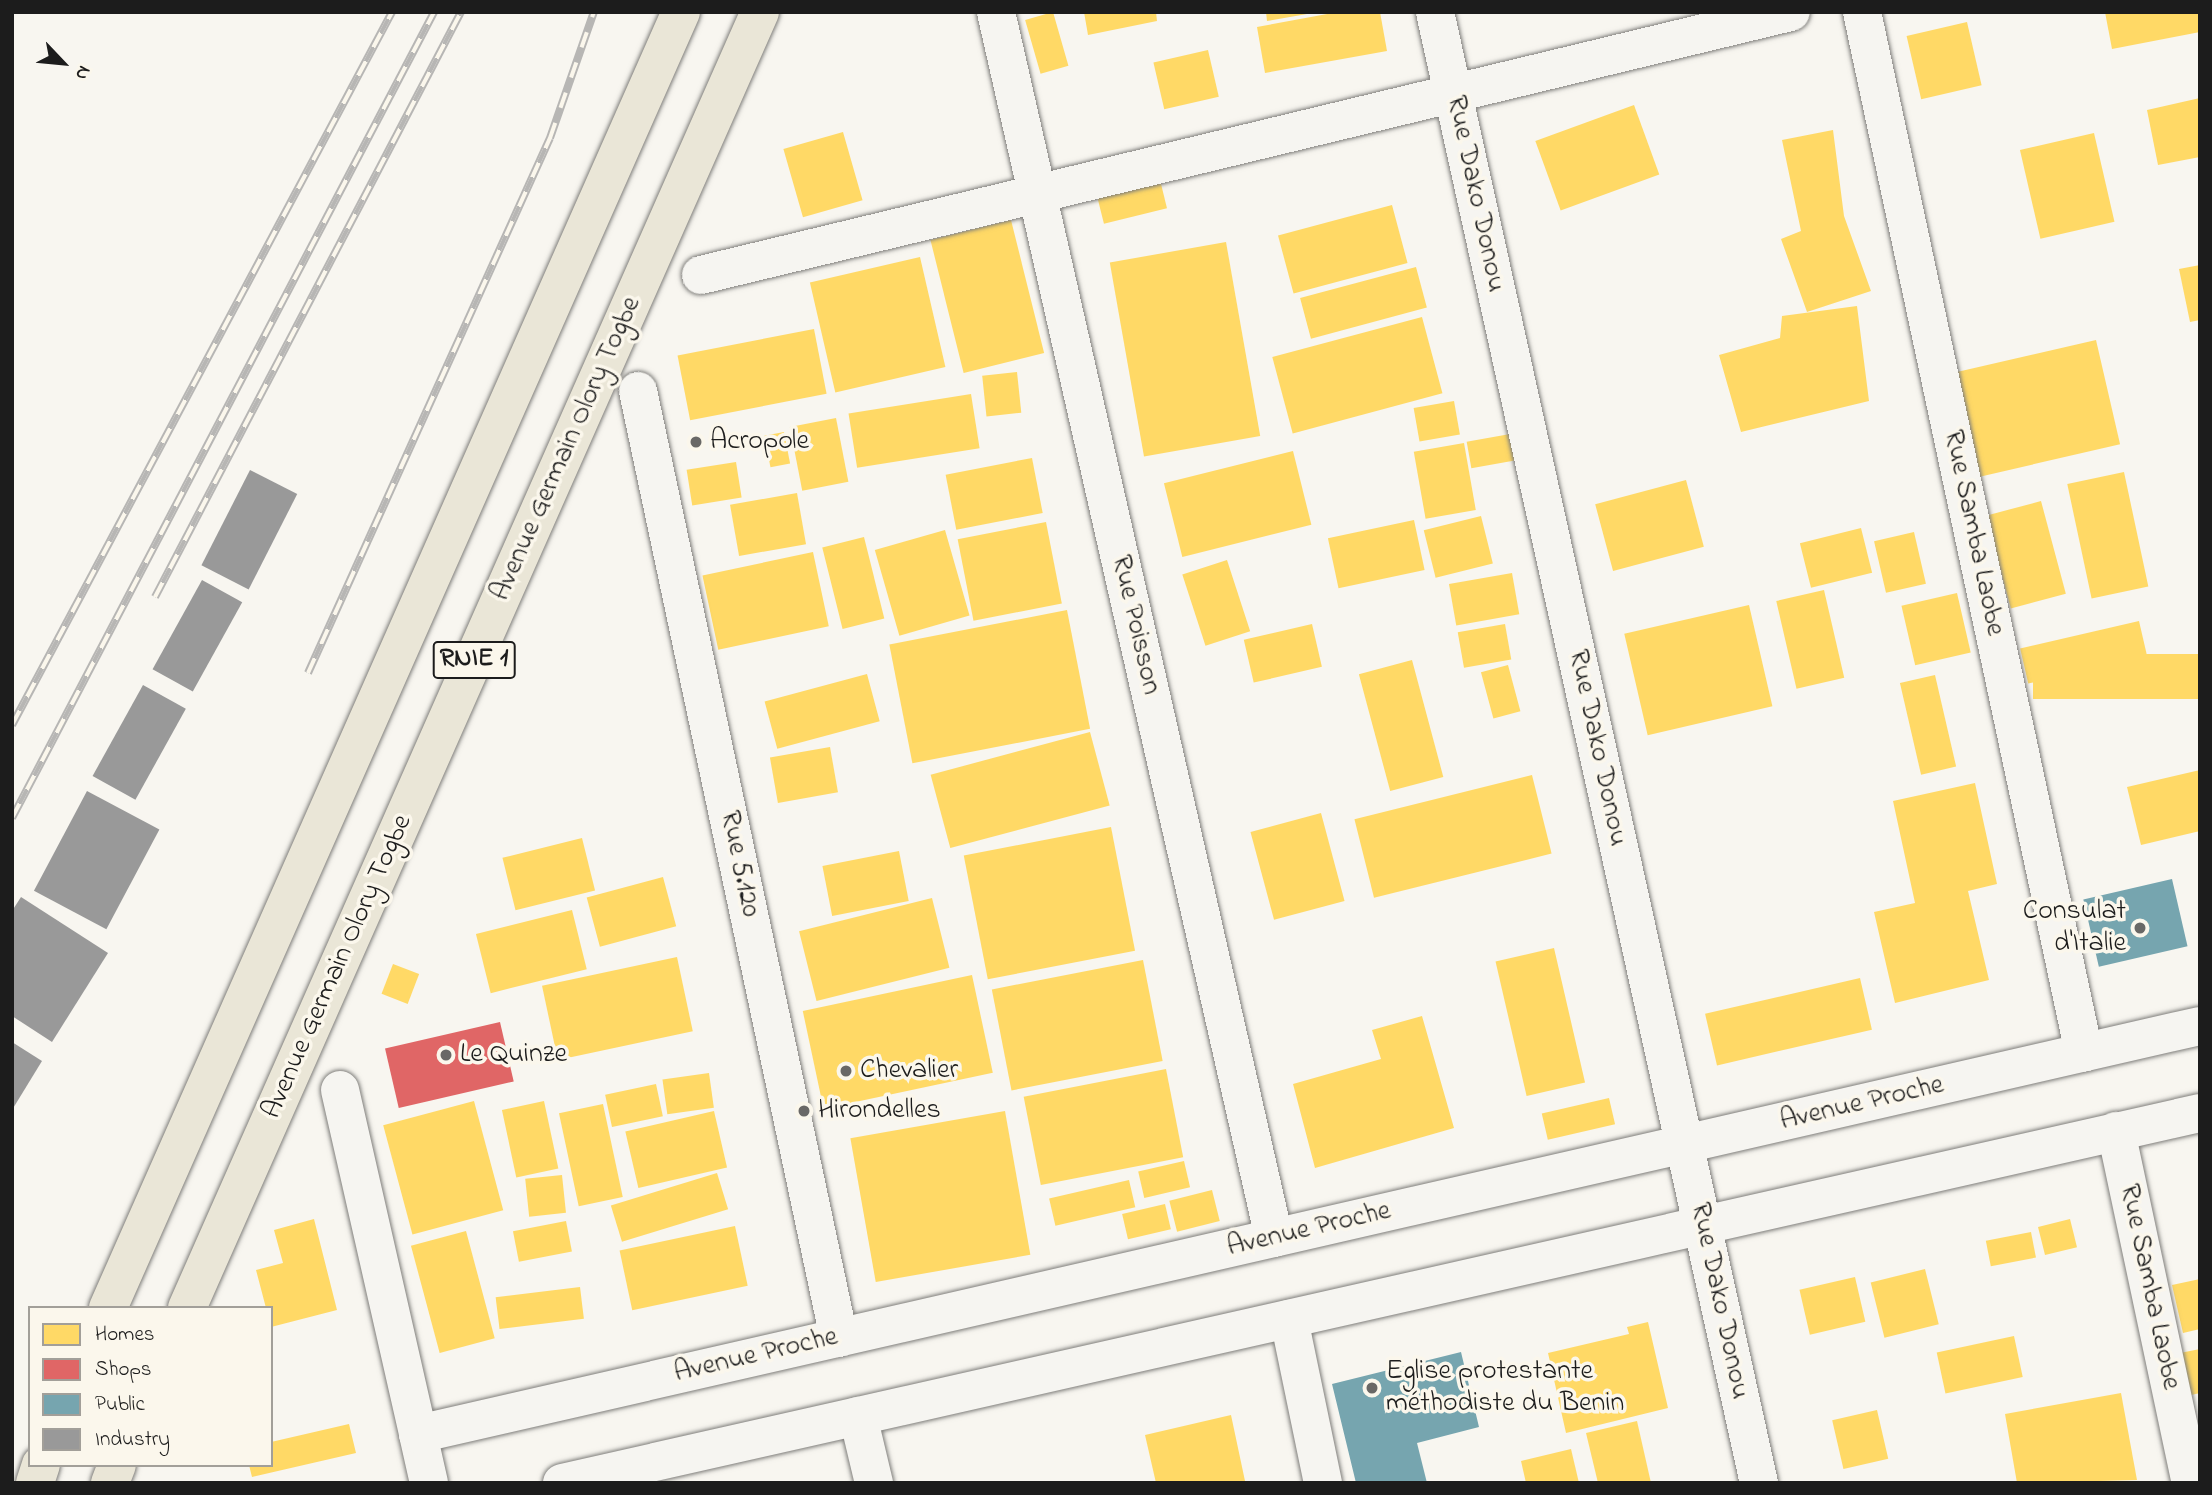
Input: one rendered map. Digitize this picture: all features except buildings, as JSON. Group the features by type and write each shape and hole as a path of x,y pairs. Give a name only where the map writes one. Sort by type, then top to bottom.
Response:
{"highway":[{"name":"RNIE 1","path":"109,1306 681,12"},
{"name":"Avenue Germain Olory Togbe","path":"188,1306 760,12"}],"street":[{"name":"Rue Poisson","path":"996,12 1274,1238"},
{"name":"Rue Dako Donou","path":"1436,12 1759,1483"},
{"path":"701,275 1791,12"},
{"name":"Rue Samba Laobe","path":"1862,12 2084,1053"},
{"name":"Rue 5.120","path":"638,391 839,1338"},
{"name":"Avenue Proche","path":"418,1434 2200,1026"},
{"path":"340,1090 429,1483"},
{"path":"562,1483 2200,1113"},
{"name":"Rue Samba Laobe","path":"2116,1131 2191,1483"},
{"path":"1289,1319 1323,1483"},
{"path":"858,1416 874,1483"}],"railway":[{"path":"12,725 392,12"},
{"path":"12,818 434,12"},
{"path":"155,597 461,12"},
{"path":"308,673 550,138 594,12"}],"place":[{"name":"Acropole","path":"696,442"},
{"name":"Consulat d'Italie","path":"2140,928"},
{"name":"Le Quinze","path":"446,1055"},
{"name":"Chevalier","path":"846,1071"},
{"name":"Hirondelles","path":"804,1111"},
{"name":"Eglise protestante méthodiste du Benin","path":"1372,1388"}]}
